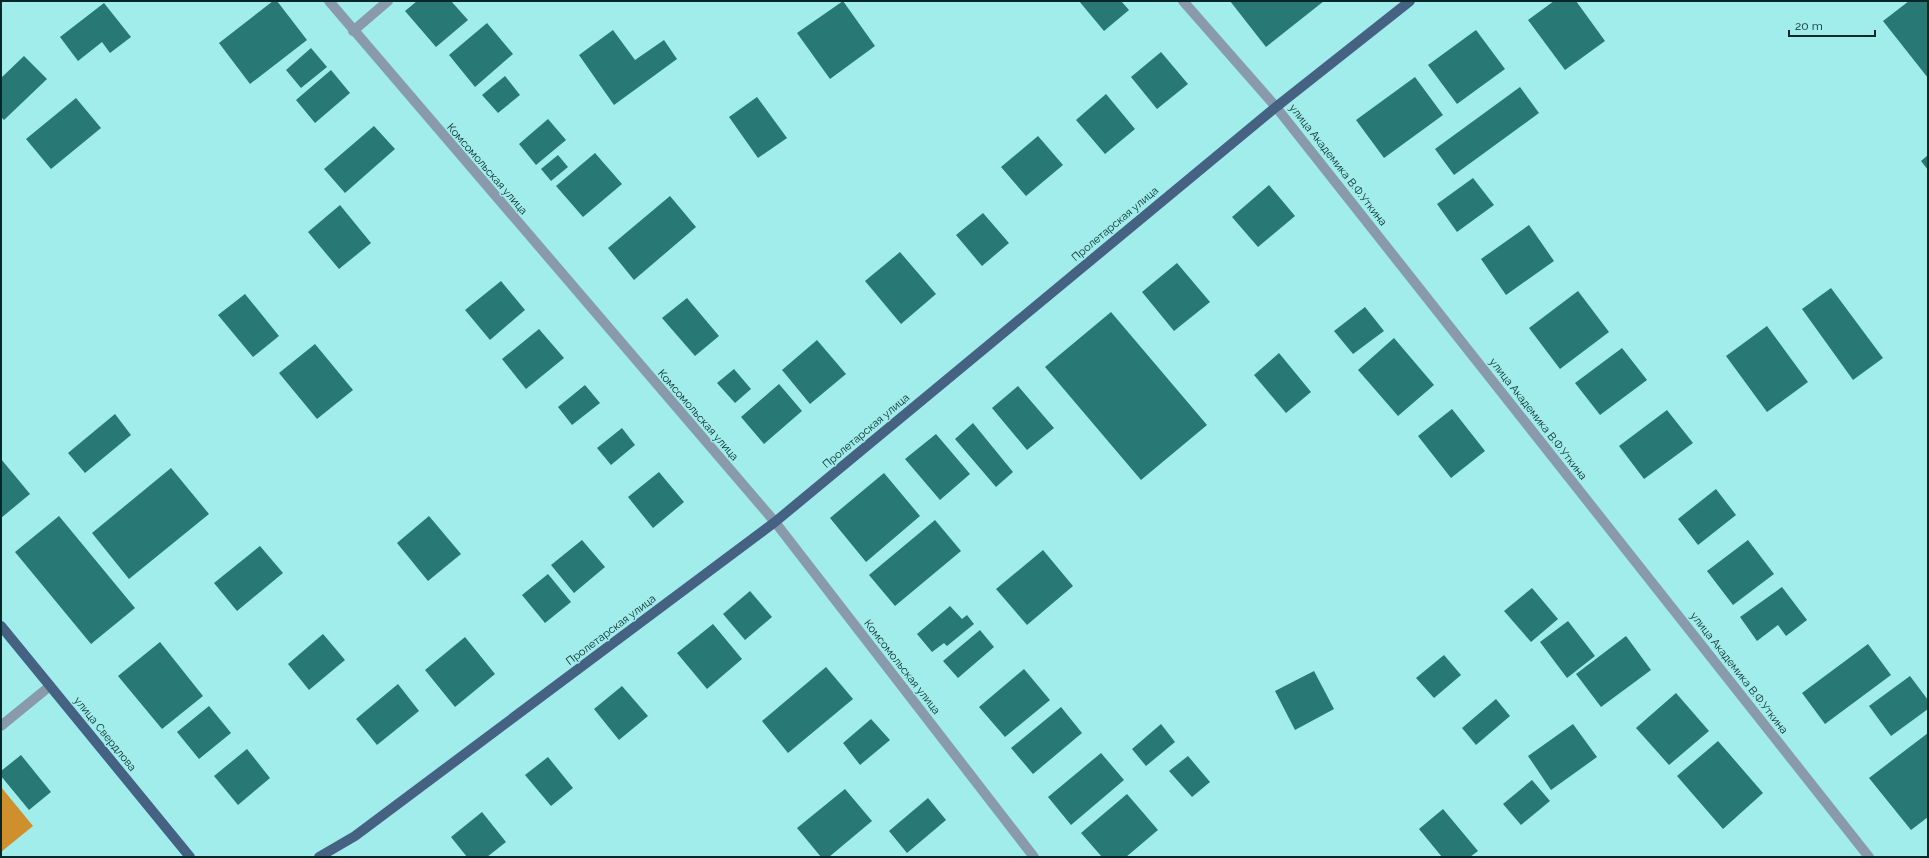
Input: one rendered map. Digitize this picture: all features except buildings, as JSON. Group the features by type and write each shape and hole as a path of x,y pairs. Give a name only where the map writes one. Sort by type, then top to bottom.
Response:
{"main road":[{"name":"Пролетарская улица","path":"319,857 355,836 775,522 1276,107 1410,1"},
{"name":"улица Свердлова","path":"1,626 190,857"}],"street":[{"name":"Комсомольская улица","path":"329,1 775,522 1034,857"},
{"path":"353,30 388,1"},
{"name":"улица Академика В.Ф.Уткина","path":"1183,1 1276,107 1869,857"},
{"path":"1,726 50,686"}],"shaded area":[{"path":"1,787 33,826 1,852"}]}
